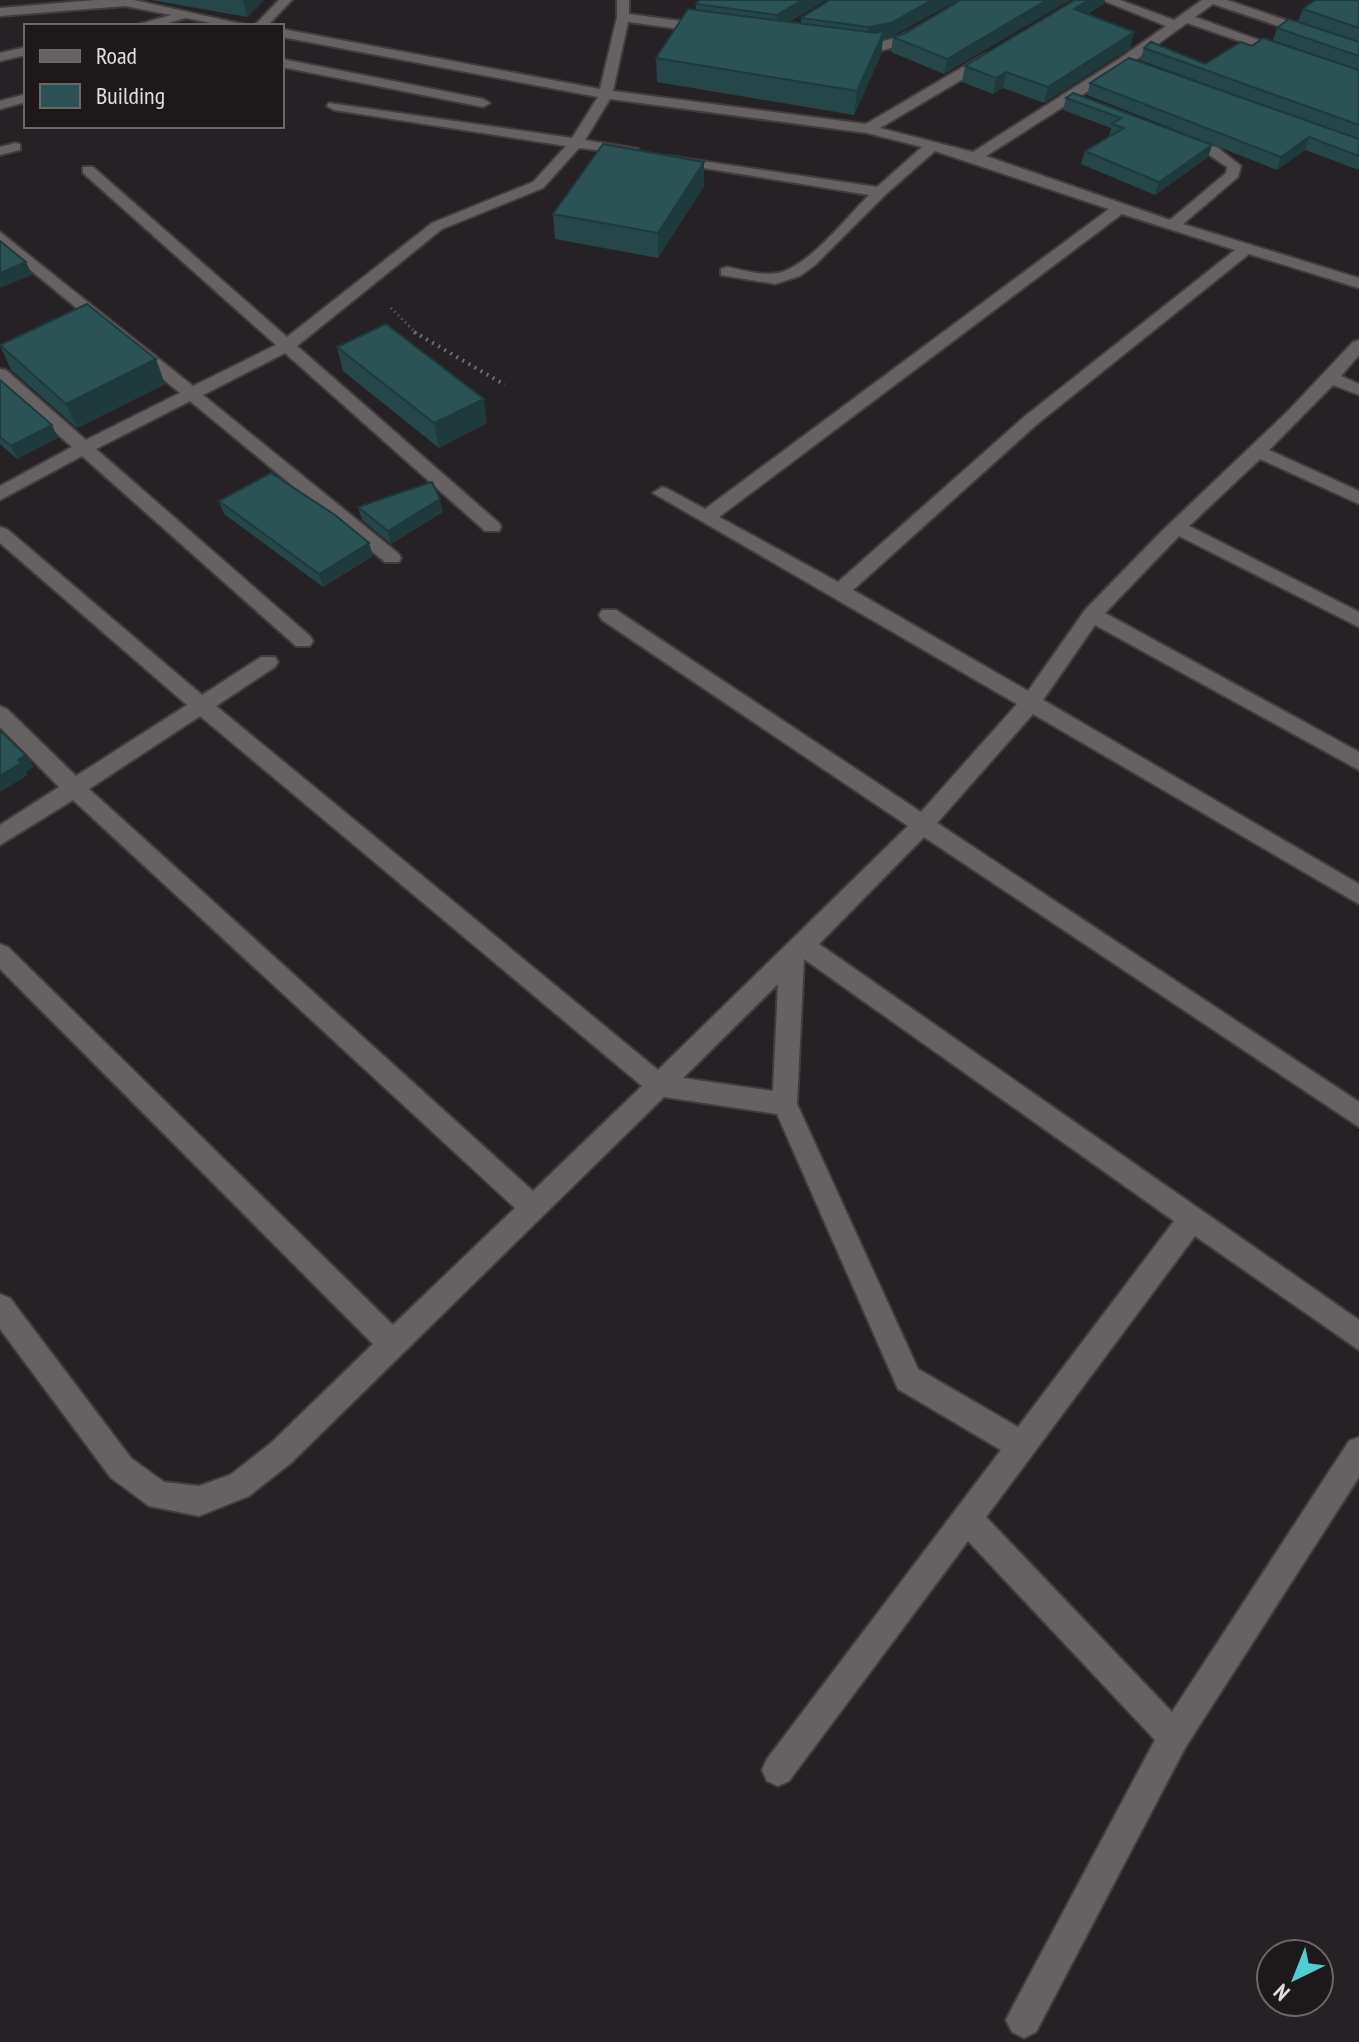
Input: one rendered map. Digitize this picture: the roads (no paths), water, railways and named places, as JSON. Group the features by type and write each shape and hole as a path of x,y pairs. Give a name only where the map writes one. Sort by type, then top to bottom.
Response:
{"street":[{"path":"0,3 6,0"},
{"path":"262,24 286,0"},
{"path":"0,494 82,449 285,347 437,226 473,209 530,191 547,177 576,143 606,94 623,17 623,0"},
{"path":"833,45 860,49 884,48 972,0"},
{"path":"1108,0 1301,58"},
{"path":"975,157 1076,100 1213,0 1359,49"},
{"path":"0,12 125,2 236,24"},
{"path":"148,24 192,14"},
{"path":"623,17 732,32"},
{"path":"284,33 606,94 868,129 975,157 1119,209 1359,283"},
{"path":"868,129 1004,48"},
{"path":"0,57 24,51"},
{"path":"1124,62 1138,68"},
{"path":"284,63 483,103"},
{"path":"0,105 24,99"},
{"path":"334,106 880,192"},
{"path":"1170,135 1213,151 1234,166 1233,174 1172,226"},
{"path":"727,272 775,279 794,273 810,262 880,192 932,146"},
{"path":"88,170 492,527"},
{"path":"707,517 1119,209"},
{"path":"0,237 392,558"},
{"path":"840,591 1030,421 1246,249"},
{"path":"0,1307 121,1468 159,1496 199,1501 239,1486 281,1453 797,951 922,825 1032,701 1092,615 1177,527 1260,452 1332,378 1359,345"},
{"path":"0,374 303,641"},
{"path":"1332,378 1359,390"},
{"path":"1260,452 1359,498"},
{"path":"662,493 1032,701 1359,895"},
{"path":"1177,527 1359,620"},
{"path":"0,533 202,706 659,1085 785,1104"},
{"path":"609,615 1359,1116"},
{"path":"1092,615 1359,762"},
{"path":"0,836 268,662"},
{"path":"0,714 74,788 533,1208"},
{"path":"797,951 785,1104 908,1379 1022,1446"},
{"path":"797,951 1192,1218 1359,1336"},
{"path":"0,954 392,1344"},
{"path":"778,1770 1192,1218"},
{"path":"1024,2020 1174,1737 1359,1451"},
{"path":"967,1519 1174,1737"}]}
